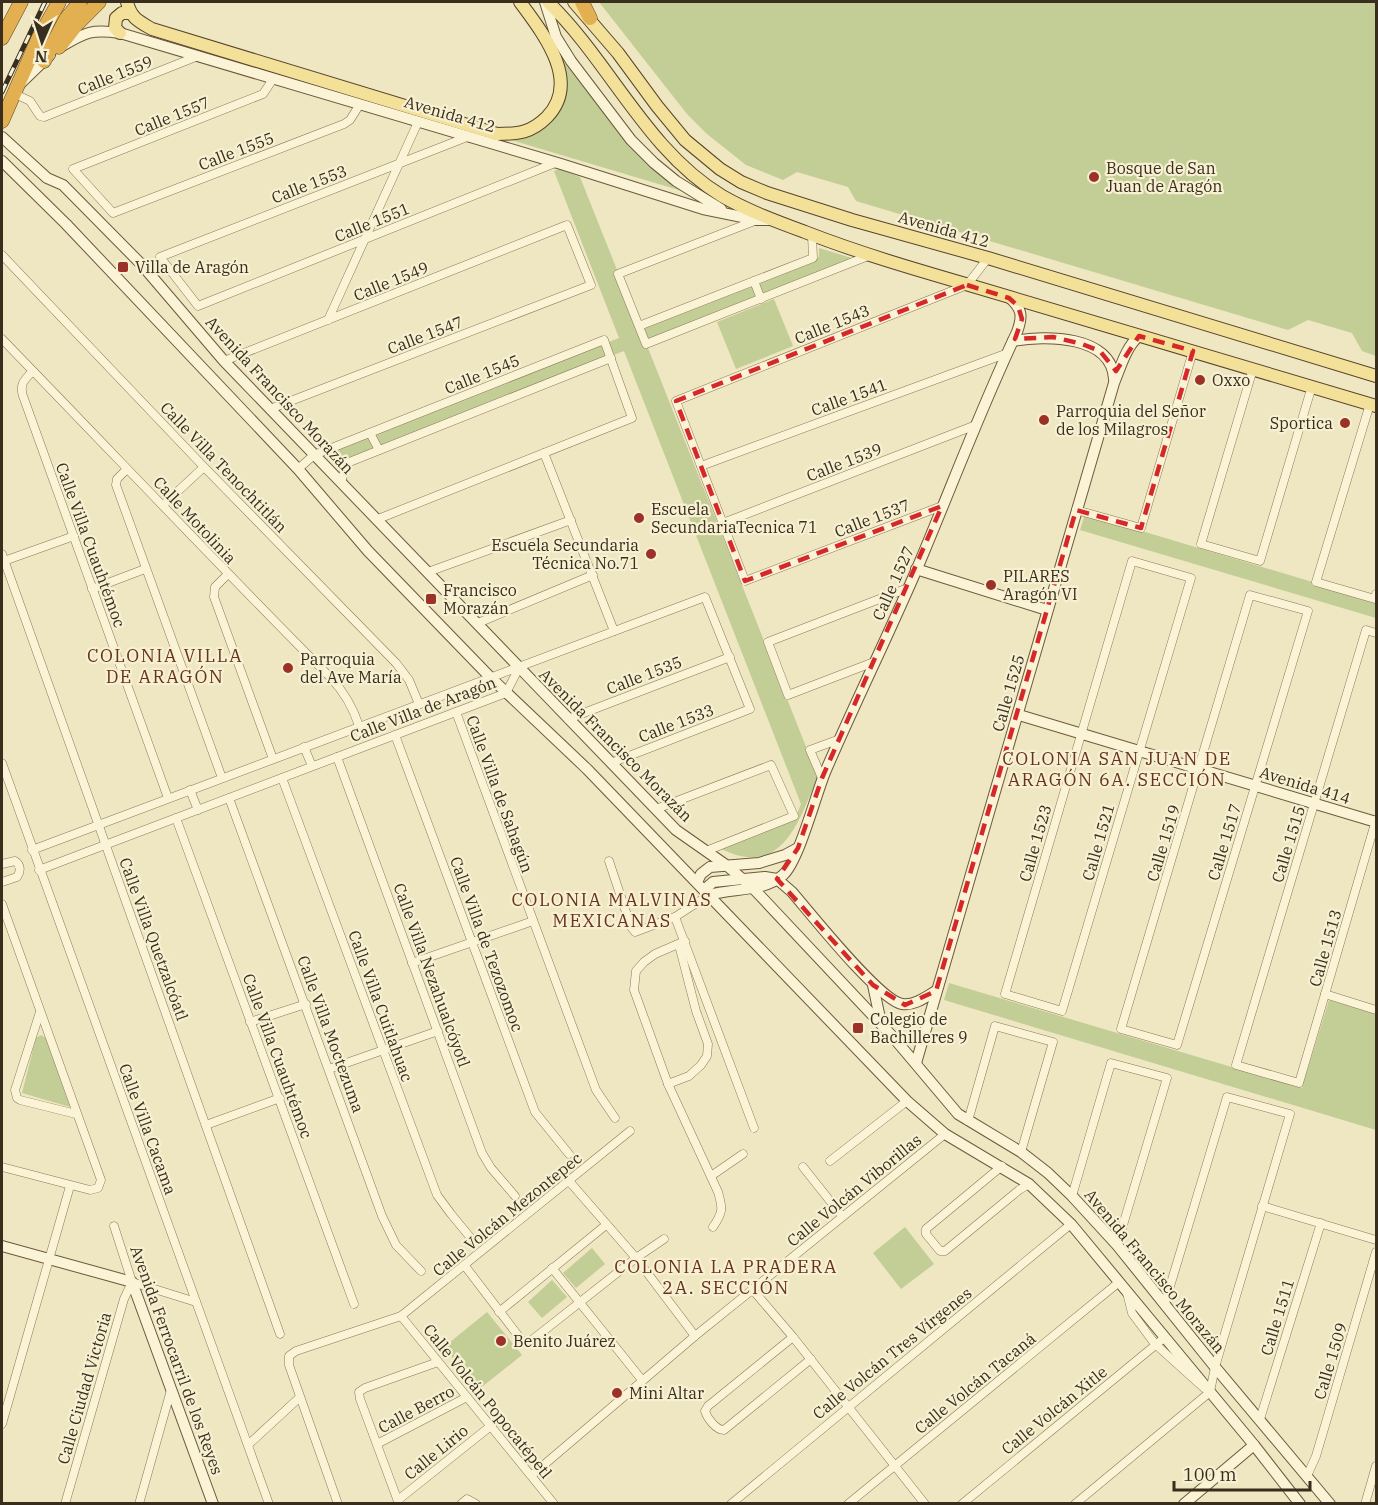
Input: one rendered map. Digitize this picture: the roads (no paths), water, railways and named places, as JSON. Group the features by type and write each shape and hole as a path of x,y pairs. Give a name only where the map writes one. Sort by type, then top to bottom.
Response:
{"highway":[{"path":"5,31 14,2"},
{"path":"5,31 21,2"},
{"path":"2,121 38,39 58,2"},
{"path":"44,61 66,19 80,2"},
{"path":"57,48 99,2"},
{"path":"577,2 590,18"}],"main road":[{"path":"120,33 115,28 116,18 129,7 140,22 164,32 497,134 521,134 541,124 555,109 561,91 561,77 558,63 538,27 520,2"},
{"name":"Avenida 412","path":"547,2 567,20 641,119 677,161 722,196 771,219 868,256 1373,405"},
{"name":"Avenida 412","path":"590,18 685,140 720,170 741,182 767,193 876,227 988,258 1377,376"}],"street":[{"path":"547,2 556,37 571,61 632,140 654,163 676,181 728,213"},
{"name":"Avenida 412","path":"15,90 57,48 79,36 94,30 120,33 703,209 757,220 771,219"},
{"name":"Calle 1559","path":"15,90 30,101 42,117 46,117 198,56"},
{"name":"Calle 1557","path":"113,213 73,169 263,94 268,90 273,79"},
{"name":"Calle 1555","path":"113,213 344,124 350,120 360,104"},
{"path":"328,320 418,122"},
{"name":"Avenida Francisco Morazán","path":"2,137 46,178 63,185 142,265 224,361 676,830 726,865 752,887 881,1024 950,1105 968,1121 1021,1152 1072,1196 1117,1245 1215,1367 1330,1503"},
{"name":"Calle 1553","path":"198,306 160,257 467,137"},
{"path":"2,161 32,188 298,469 368,551 506,693 587,769 703,892 907,1101 945,1134 1029,1184 1071,1224 1127,1293 1160,1341 1210,1392 1300,1503"},
{"name":"Calle 1551","path":"198,306 555,163"},
{"path":"32,188 46,178"},
{"path":"757,220 618,274 646,344 868,256"},
{"name":"Calle 1549","path":"224,361 567,225 591,285"},
{"path":"639,326 813,258 812,235"},
{"name":"Calle Villa Tenochtitlán","path":"2,255 204,467 396,663 409,680 419,704"},
{"path":"967,285 988,258"},
{"path":"754,281 761,299"},
{"name":"Calle 1547","path":"270,409 591,285"},
{"name":"Calle 1543","path":"701,466 676,401 967,285"},
{"name":"Calle 1527","path":"777,879 788,868 798,848 822,778 908,588 1022,319 1018,306 1010,298"},
{"name":"Calle 1525","path":"916,1063 1114,383 1124,357 1133,341 1139,336"},
{"path":"1013,341 1053,337 1100,351 1114,368 1114,383"},
{"name":"Calle Motolinia","path":"2,339 344,693 353,707 359,726"},
{"name":"Calle 1545","path":"298,469 314,455 604,340 611,358 347,463 341,482"},
{"path":"1076,510 1141,528 1193,351"},
{"name":"Calle 1541","path":"701,466 1008,353"},
{"path":"378,519 632,418 611,358"},
{"path":"1253,369 1201,544 1260,561 1312,386"},
{"name":"Calle Villa Cuauhtémoc","path":"33,371 23,381 21,390 168,798"},
{"path":"1373,405 1317,582 1376,597"},
{"name":"Calle 1539","path":"723,523 976,425"},
{"path":"370,433 379,450"},
{"path":"544,453 614,631"},
{"path":"701,466 723,523"},
{"path":"163,505 204,467"},
{"path":"127,469 117,479 116,485 222,778"},
{"name":"Calle 1537","path":"723,523 745,581 942,506"},
{"path":"428,572 571,520"},
{"path":"3,558 74,536"},
{"name":"Calle Villa Quetzalcóatl","path":"3,558 280,1334"},
{"name":"Calle 1523","path":"1062,1011 1005,994 1132,561 1191,578"},
{"path":"92,589 145,569"},
{"path":"916,569 1047,610"},
{"path":"228,574 216,587 214,597 273,759"},
{"path":"478,622 592,575"},
{"name":"Calle 1521","path":"1062,1011 1191,578"},
{"path":"874,662 788,695 768,642 908,588"},
{"name":"Calle 1519","path":"1177,1045 1121,1029 1250,595 1308,611"},
{"path":"519,668 705,597 730,657"},
{"name":"Calle 1517","path":"1177,1045 1308,611"},
{"name":"Calle 1515","path":"1299,1083 1236,1065 1366,630 1377,633"},
{"name":"Calle 1533","path":"611,763 750,709 730,657"},
{"name":"Calle 1535","path":"568,719 730,657"},
{"name":"Calle Villa de Aragón","path":"32,850 519,668"},
{"name":"Calle Villa de Aragón","path":"39,870 506,693 519,668"},
{"name":"Calle Villa de Sahagún","path":"456,712 596,1090 615,1118"},
{"name":"Avenida 414","path":"1018,715 1376,821"},
{"name":"Calle Villa de Tezozomoc","path":"395,735 535,1112 569,1154"},
{"path":"822,778 810,750 840,739"},
{"path":"304,747 312,766"},
{"name":"Calle Villa Nezahualcóyotl","path":"337,757 482,1153 491,1168 515,1196"},
{"name":"Calle Villa Cacama","path":"2,763 269,1503"},
{"path":"656,809 771,765 794,816 706,851"},
{"name":"Calle Villa Cuitlahuac","path":"282,778 437,1195 470,1237"},
{"path":"190,790 198,810"},
{"name":"Calle Villa Moctezuma","path":"229,798 382,1216 396,1245 421,1271"},
{"name":"Calle Villa Cuauhtémoc","path":"176,818 354,1304"},
{"name":"Calle 1513","path":"1299,1083 1376,821"},
{"path":"703,892 704,870 710,867 759,863 785,855 798,848"},
{"path":"2,864 15,861 20,869 17,877 2,882"},
{"path":"609,861 633,930 639,932 675,917 713,882 765,877 777,879 792,892 873,985 896,1002 905,1005 919,1001 936,991"},
{"path":"703,892 752,887 777,879"},
{"path":"2,904 101,1180 98,1188 90,1190 2,1168"},
{"path":"668,1084 689,1076 707,1056 708,1044 696,1011 675,917"},
{"path":"412,963 533,921"},
{"path":"682,943 655,954 644,962 636,971 634,990 668,1084 711,1176 722,1207 721,1215 713,1227"},
{"path":"682,943 754,1128"},
{"path":"873,985 881,1024"},
{"path":"1325,994 1377,1010"},
{"path":"250,1022 306,1004"},
{"path":"40,1012 15,1090 16,1094 20,1100 76,1114"},
{"path":"968,1121 994,1026 1053,1042 1021,1152"},
{"path":"329,1069 438,1030"},
{"path":"1072,1196 1112,1063 1167,1078 1117,1245"},
{"path":"1075,1503 1210,1392 1215,1367 1290,1114 1227,1097 1165,1303"},
{"path":"206,1125 280,1098"},
{"path":"830,1161 907,1101"},
{"name":"Calle Volcán Mezontepec","path":"300,1397 289,1365 289,1356 306,1347 401,1316 630,1131"},
{"name":"Calle Volcán Viborillas","path":"532,1475 695,1336 945,1134"},
{"path":"711,1176 743,1154"},
{"path":"1002,1166 925,1231 942,1252 1029,1184"},
{"path":"803,1167 842,1216"},
{"path":"569,1180 636,1258 695,1336"},
{"path":"2,1424 70,1186"},
{"path":"1262,1206 1377,1240"},
{"name":"Calle 1511","path":"1260,1419 1321,1223"},
{"name":"Calle Volcán Tres Vírgenes","path":"731,1503 1071,1224"},
{"path":"499,1312 606,1225"},
{"name":"Avenida Ferrocarril de los Reyes","path":"114,1226 132,1282 213,1503"},
{"path":"465,1266 499,1312 527,1344 636,1258 664,1239"},
{"path":"2,1245 196,1302"},
{"name":"Calle 1509","path":"1307,1476 1316,1456 1377,1252"},
{"path":"552,1268 642,1380"},
{"name":"Calle Ciudad Victoria","path":"65,1503 124,1299 132,1282"},
{"name":"Calle Volcán Tacaná","path":"848,1503 1118,1283"},
{"path":"752,1289 925,1503"},
{"name":"Calle Volcán Popocatépetl","path":"401,1316 554,1503"},
{"path":"793,1337 708,1406 705,1411 717,1428 722,1431 810,1359"},
{"name":"Calle Volcán Xitle","path":"962,1503 1160,1341"},
{"path":"399,1502 359,1392 438,1362"},
{"path":"139,1503 171,1388"},
{"path":"248,1445 300,1397 338,1503"},
{"name":"Calle Berro","path":"377,1444 467,1397"},
{"name":"Calle Lirio","path":"399,1502 492,1425"},
{"path":"1184,1503 1254,1444"},
{"path":"1365,1503 1377,1466"},
{"path":"461,1503 467,1499 473,1502"}],"railway":[{"path":"2,92 45,2"}],"place":[{"name":"Bosque de San Juan de Aragón","path":"1094,177"},
{"name":"Villa de Aragón","path":"123,267"},
{"name":"Oxxo","path":"1200,380"},
{"name":"Parroquia del Señor de los Milagros","path":"1044,420"},
{"name":"Sportica","path":"1345,423"},
{"name":"Escuela SecundariaTecnica 71","path":"639,518"},
{"name":"Escuela Secundaria Técnica No.71","path":"651,554"},
{"name":"PILARES Aragón VI","path":"991,585"},
{"name":"Francisco Morazán","path":"431,599"},
{"name":"Parroquia del Ave María","path":"288,668"},
{"name":"Colegio de Bachilleres 9","path":"858,1028"},
{"name":"Benito Juárez","path":"501,1341"},
{"name":"Mini Altar","path":"617,1393"}],"district":[{"name":"COLONIA VILLA DE ARAGÓN","path":"165,666"},
{"name":"COLONIA SAN JUAN DE ARAGÓN 6A. SECCIÓN","path":"1117,769"},
{"name":"COLONIA MALVINAS MEXICANAS","path":"612,910"},
{"name":"COLONIA LA PRADERA 2A. SECCIÓN","path":"726,1277"}]}
